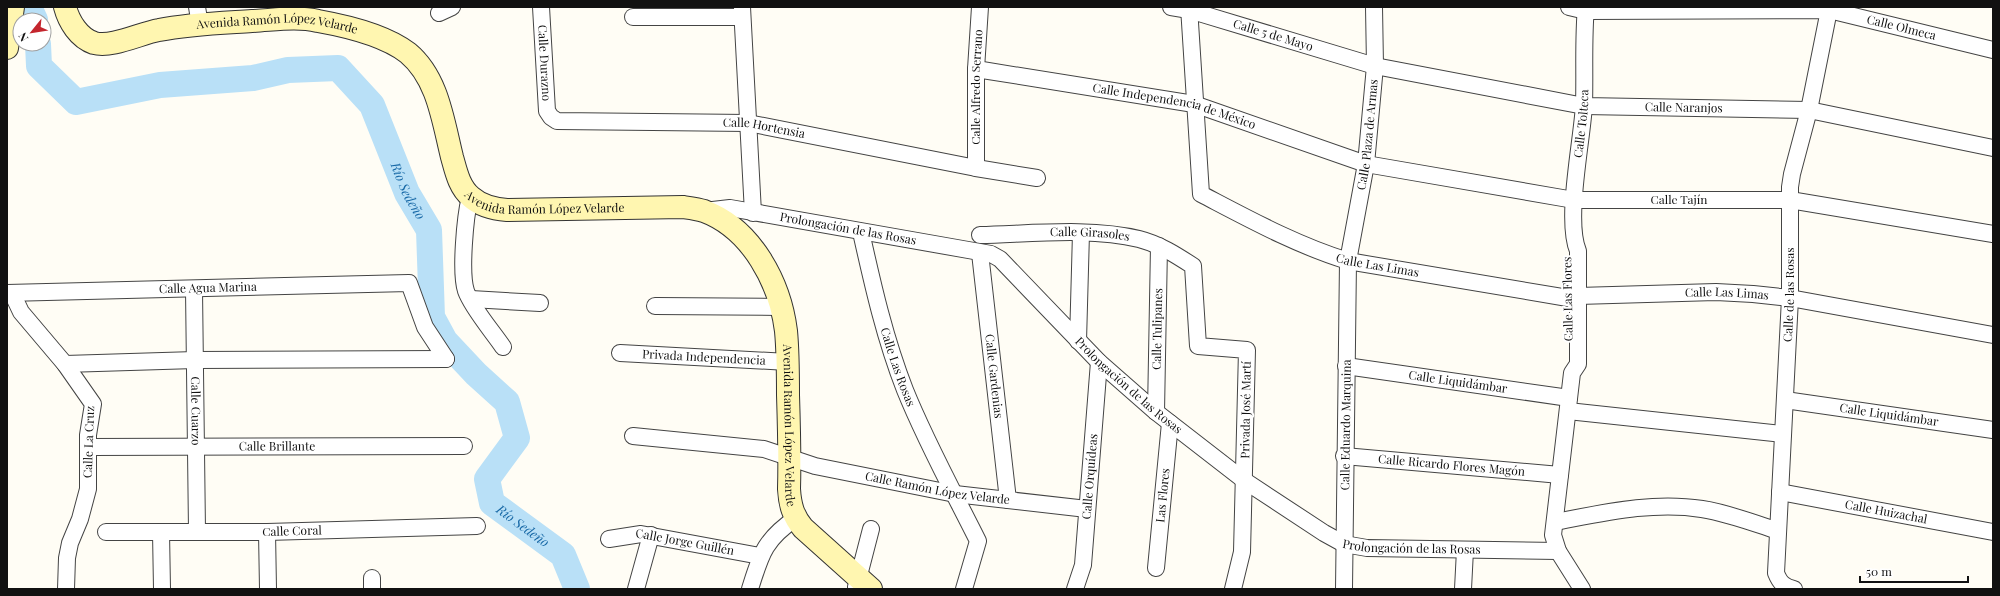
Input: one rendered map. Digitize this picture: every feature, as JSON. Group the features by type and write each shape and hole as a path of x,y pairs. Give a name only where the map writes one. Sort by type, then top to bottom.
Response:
{"main road":[{"path":"7,48 13,7"},
{"name":"Avenida Ramón López Velarde","path":"65,7 74,27 85,39 96,43 110,43 160,30 199,16 314,20 332,23 391,42 408,54 422,67 430,81 437,97 457,177 470,197 481,204 494,209 507,210 683,207 704,211 725,223 744,238 758,254 774,283 781,307 786,330 788,362 790,504 796,518 803,528 862,585"}],"street":[{"name":"Calle Durazno","path":"541,7 548,111 551,117"},
{"name":"Calle Alfredo Serrano","path":"976,168 976,69 980,7"},
{"name":"Calle 5 de Mayo","path":"1171,7 1189,9 1375,66"},
{"name":"Calle Plaza de Armas","path":"1348,261 1366,164 1375,66 1374,7"},
{"name":"Calle Olmeca","path":"1569,7 1586,9 1732,8 1828,10 1993,50"},
{"path":"1189,9 1194,104"},
{"name":"Calle Tolteca","path":"1574,240 1574,200 1584,106 1586,9"},
{"name":"Calle de las Rosas","path":"1787,586 1776,573 1790,298 1790,200 1792,174 1810,110 1828,10"},
{"path":"633,17 742,12 753,213"},
{"name":"Calle Naranjos","path":"1375,66 1584,106 1810,110 1993,148"},
{"name":"Calle Independencia de México","path":"976,69 1194,104 1366,164"},
{"name":"Calle Las Limas","path":"1194,104 1201,194 1291,240 1318,252 1348,261 1573,297 1716,292 1790,298 1993,335"},
{"name":"Calle Hortensia","path":"551,117 557,120 748,122 976,168 1037,178"},
{"name":"Calle Tajín","path":"1366,164 1574,200 1790,200 1993,234"},
{"path":"470,197 465,216 464,282 470,299 503,347"},
{"name":"Prolongación de las Rosas","path":"704,211 730,208 991,254 1008,265 1078,341 1156,412 1245,481 1324,533 1344,544 1368,548 1558,551"},
{"name":"Calle Las Rosas","path":"861,232 886,336 905,390 978,541 964,589"},
{"path":"1078,341 1081,233"},
{"name":"Calle Girasoles","path":"980,235 1081,233 1111,234 1139,239 1159,246 1193,266"},
{"name":"Calle Las Flores","path":"1558,551 1554,542 1554,522 1572,373 1578,364 1573,297 1578,250 1574,240"},
{"name":"Calle Tulipanes","path":"1156,412 1159,246"},
{"name":"Calle Gardenias","path":"980,253 1008,500"},
{"name":"Calle Eduardo Marquina","path":"1344,589 1344,456 1348,261"},
{"name":"Privada José Martí","path":"1193,266 1198,346 1247,350 1245,481"},
{"name":"Calle Agua Marina","path":"10,293 194,290 409,283 425,327 446,359 195,360"},
{"name":"Calle Cuarzo","path":"194,290 197,531"},
{"name":"Calle La Cruz","path":"10,293 21,312 65,364 93,404 88,436 88,489 80,519 70,542 67,558 66,589"},
{"path":"470,299 540,303"},
{"path":"655,306 781,307"},
{"name":"Privada Independencia","path":"620,353 788,362"},
{"path":"65,364 195,360"},
{"name":"Calle Orquídeas","path":"1075,589 1083,565 1100,362"},
{"name":"Calle Liquidámbar","path":"1346,366 1568,404 1783,434"},
{"name":"Calle Liquidámbar","path":"1785,400 1993,430"},
{"name":"Las Flores","path":"1156,568 1170,423"},
{"name":"Calle Ramón López Velarde","path":"633,436 764,449 815,466 955,494 1087,509"},
{"name":"Calle Brillante","path":"89,447 464,446"},
{"name":"Calle Ricardo Flores Magón","path":"1344,456 1560,475"},
{"path":"1234,589 1242,552 1245,481"},
{"name":"Calle Huizachal","path":"1780,492 1993,532"},
{"path":"1554,522 1632,508 1670,506 1703,509 1778,531"},
{"path":"750,589 760,556 774,534 796,518"},
{"name":"Calle Coral","path":"106,532 267,532 477,526"},
{"path":"862,585 871,529"},
{"path":"161,532 162,589"},
{"path":"267,532 268,589"},
{"name":"Calle Jorge Guillén","path":"609,539 641,534 651,535 760,556"},
{"path":"636,589 651,535"},
{"path":"1463,589 1465,550"},
{"path":"1558,551 1582,589"}],"waterway":[{"name":"Río Sedeño","path":"29,7 31,12"},
{"name":"Río Sedeño","path":"38,52 39,66 76,102 160,85 253,78 288,70 338,68 372,105 407,193 429,230 432,317 445,341 476,374 507,402 517,438 487,479 492,503 563,555 577,589"}]}
